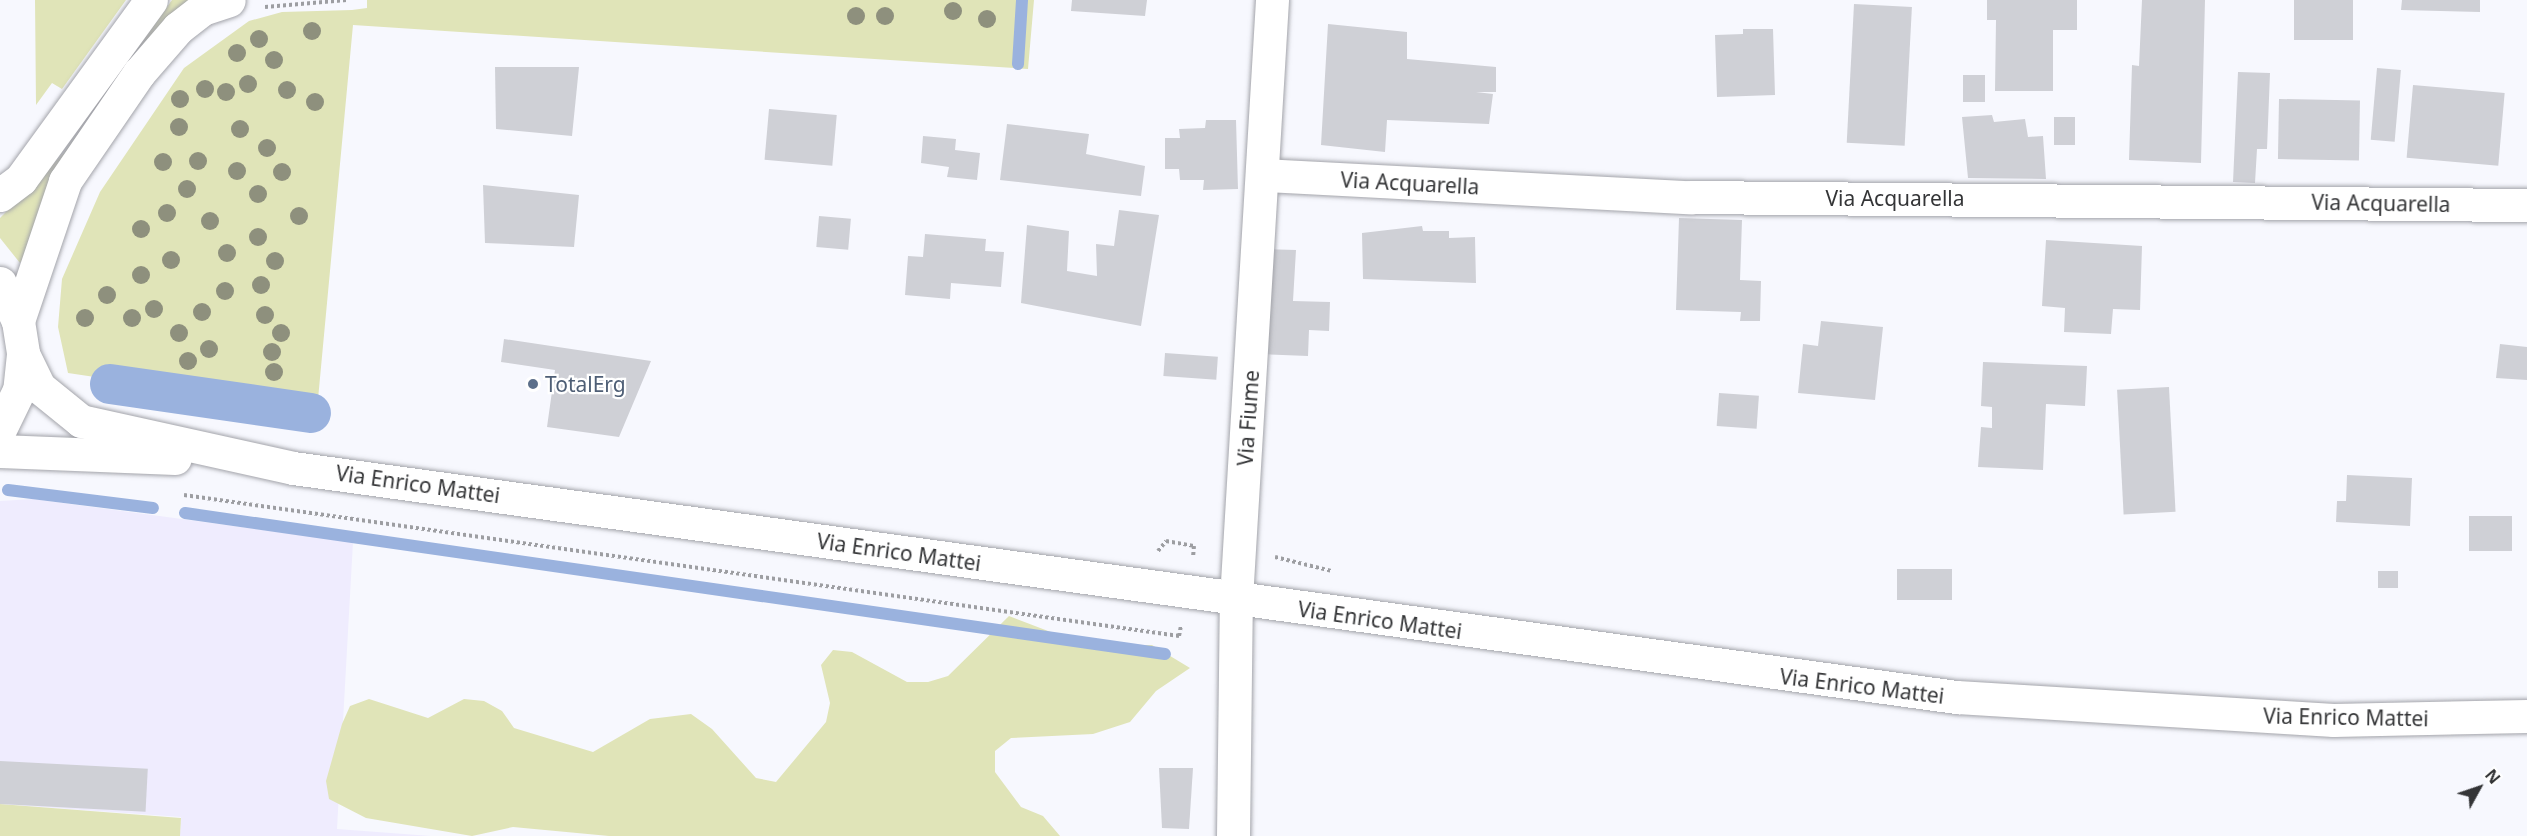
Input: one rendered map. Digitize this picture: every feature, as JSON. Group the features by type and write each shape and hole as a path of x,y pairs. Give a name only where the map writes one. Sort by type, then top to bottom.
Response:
{"main road":[{"path":"0,195 21,179 151,0"},
{"path":"18,321 65,181 138,74 178,28 202,9 229,0"},
{"name":"Via Fiume","path":"1233,836 1236,599 1264,175 1272,0"},
{"name":"Via Acquarella","path":"1264,175 1690,197 2527,205"},
{"name":"Via Enrico Mattei","path":"0,283 18,321 23,354 19,390 0,429"},
{"name":"Via Enrico Mattei","path":"23,354 39,387 81,421 239,459"},
{"name":"Via Enrico Mattei","path":"0,451 239,459 1958,698 2333,720 2527,716"}],"path":[{"path":"350,517 357,474"},
{"path":"173,494 802,582"},
{"path":"1194,546 1239,551 1341,573"}],"shaded area":[{"path":"33,499 353,542 337,829 431,836 180,836 181,817 0,804 0,501"}],"green space":[{"path":"35,0 126,0 62,89 52,83 36,105"},
{"path":"172,0 193,0 20,263 0,238 0,218 64,153"},
{"path":"367,0 1034,0 1028,69 353,25 317,410 68,373 58,327 62,279 100,192 184,68 249,21 282,12 367,8"},
{"path":"1009,616 1069,639 1110,646 1152,645 1190,668 1156,691 1130,722 1093,734 1011,738 995,751 995,772 1021,807 1043,816 1060,836 609,836 513,827 472,836 366,818 329,799 326,781 342,724 350,706 369,699 428,718 464,699 484,701 502,711 514,728 593,752 650,719 691,714 712,729 756,778 776,782 826,722 830,703 821,665 833,650 852,652 907,682 928,682 948,676"},
{"path":"0,804 181,818 180,836 0,836"}],"building":[{"path":"1072,0 1147,0 1145,16 1071,11"},
{"path":"1987,0 2077,0 2077,30 2053,30 2053,91 1995,91 1996,20 1987,20"},
{"path":"2142,0 2205,0 2201,163 2129,160 2132,65 2139,66"},
{"path":"2294,0 2353,0 2353,40 2294,40"},
{"path":"2402,0 2480,0 2480,12 2401,10"},
{"path":"1854,4 1912,7 1905,146 1847,143"},
{"path":"1328,24 1407,32 1407,59 1496,67 1496,92 1476,92 1493,94 1489,124 1387,120 1385,152 1321,145"},
{"path":"1743,29 1773,29 1775,95 1717,97 1715,35 1743,34"},
{"path":"495,67 579,67 572,136 496,129"},
{"path":"2377,68 2401,70 2395,142 2371,140"},
{"path":"2238,72 2270,73 2267,149 2257,149 2255,183 2233,182"},
{"path":"1963,75 1985,75 1985,102 1963,102"},
{"path":"2413,85 2505,93 2498,166 2407,158"},
{"path":"2279,99 2360,100 2359,160 2278,159"},
{"path":"769,109 837,115 832,166 765,160"},
{"path":"1992,115 1994,122 2025,119 2028,137 2043,136 2046,179 1968,178 1962,117"},
{"path":"2054,117 2075,117 2075,145 2054,145"},
{"path":"1206,120 1236,120 1238,189 1203,190 1204,180 1180,180 1179,169 1165,169 1165,138 1180,138 1179,129 1205,128"},
{"path":"1007,124 1089,134 1086,154 1145,166 1141,196 1000,180"},
{"path":"923,136 956,139 955,150 980,153 977,180 947,177 949,167 921,163"},
{"path":"483,185 579,195 574,247 485,243"},
{"path":"1119,210 1159,215 1141,326 1021,303 1027,225 1069,231 1067,271 1097,276 1096,244 1114,246"},
{"path":"819,216 851,219 848,250 816,247"},
{"path":"1679,218 1742,220 1740,280 1761,281 1760,321 1740,321 1741,312 1676,310"},
{"path":"1422,226 1423,231 1449,231 1449,238 1475,237 1476,283 1363,279 1362,233"},
{"path":"925,234 986,239 985,251 1004,252 1001,287 951,283 950,299 905,295 908,256 923,257"},
{"path":"2046,240 2142,246 2140,310 2113,309 2111,334 2064,332 2065,308 2042,306"},
{"path":"1261,249 1296,250 1293,301 1330,302 1329,331 1309,330 1308,356 1256,354"},
{"path":"1821,321 1883,327 1875,400 1798,393 1803,344 1818,346"},
{"path":"504,339 651,361 619,437 547,427 555,370 501,362"},
{"path":"2500,344 2527,347 2527,380 2496,378"},
{"path":"1165,353 1218,357 1216,380 1163,376"},
{"path":"1983,362 2087,366 2085,406 2046,404 2043,470 1978,467 1981,427 1992,428 1992,407 1981,406"},
{"path":"2169,387 2176,512 2124,515 2117,390"},
{"path":"1719,393 1759,396 1757,429 1717,426"},
{"path":"2347,475 2412,478 2410,526 2336,522 2337,501 2346,501"},
{"path":"2469,516 2512,516 2512,551 2469,551"},
{"path":"1897,569 1952,569 1952,600 1897,600"},
{"path":"2378,571 2398,571 2398,588 2378,588"},
{"path":"0,761 148,769 146,812 0,804"},
{"path":"1159,768 1193,768 1189,829 1162,828"}],"waterway":[{"path":"1018,64 1022,0"},
{"path":"110,384 311,413"},
{"path":"8,490 153,508"},
{"path":"185,513 1165,654"}],"place":[{"name":"TotalErg","path":"533,384"}]}
